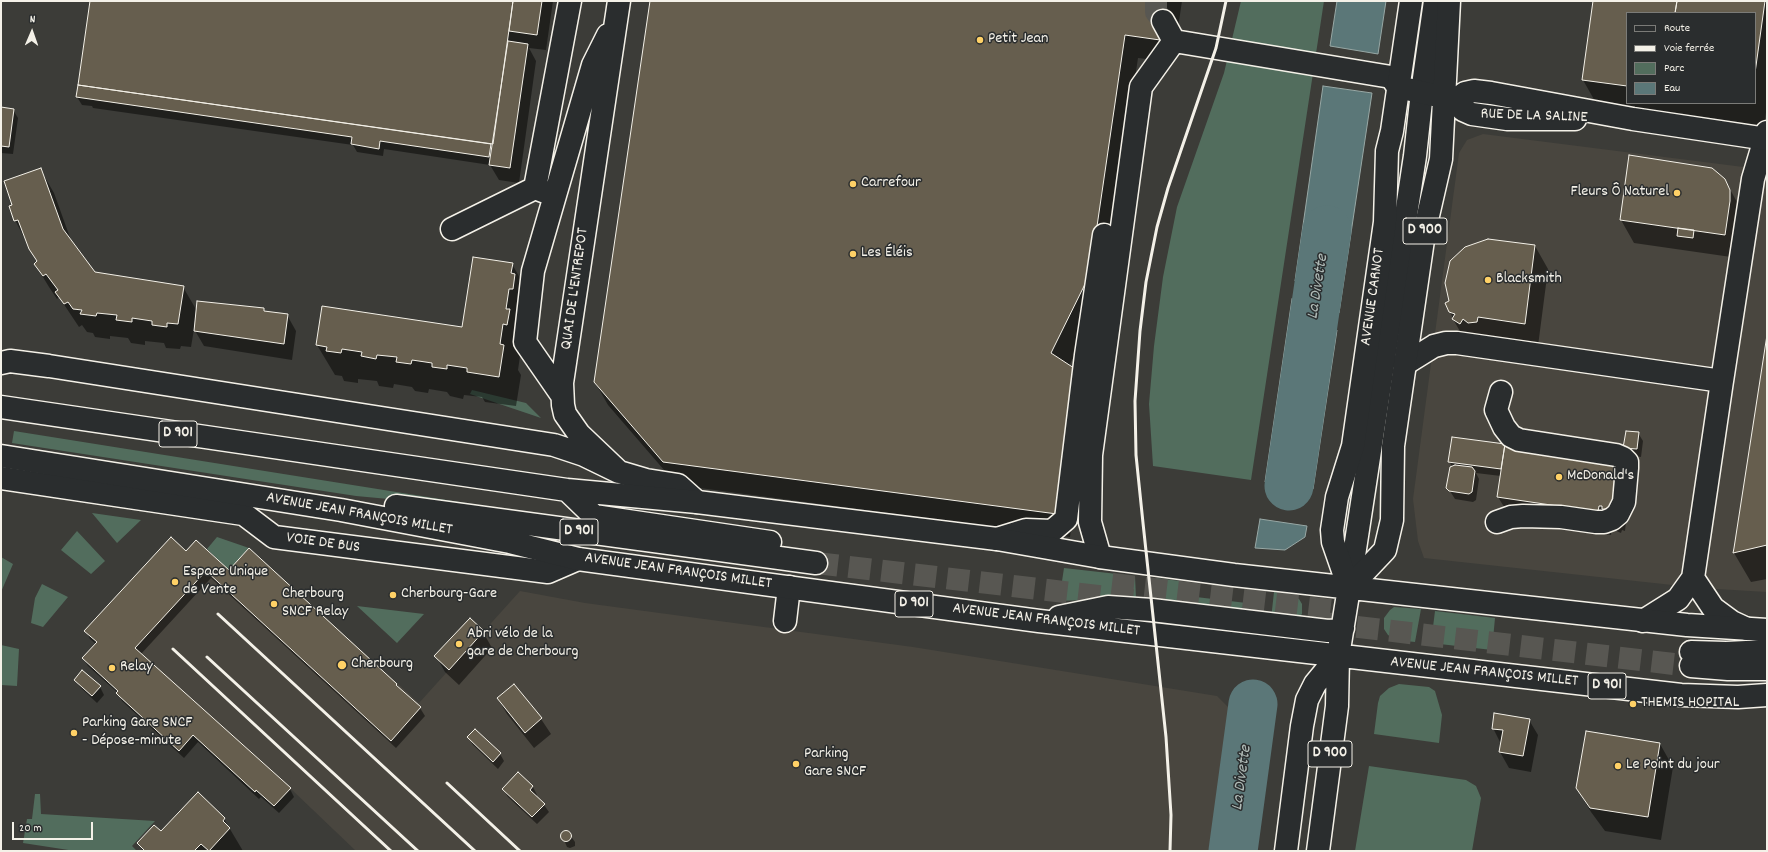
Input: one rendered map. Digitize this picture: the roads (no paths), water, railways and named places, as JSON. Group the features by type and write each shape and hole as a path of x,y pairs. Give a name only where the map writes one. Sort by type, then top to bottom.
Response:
{"main road":[{"path":"535,188 570,1"},
{"name":"AVENUE CARNOT","path":"1349,588 1333,542 1332,530 1337,497 1353,446 1385,222 1387,151 1392,80 1411,1"},
{"path":"1349,588 1415,156 1422,92 1435,1"},
{"name":"D 900","path":"1318,851 1337,706 1338,656 1349,588 1385,550 1392,520 1393,446 1424,233 1439,172 1449,99 1449,1"},
{"path":"561,394 525,342 533,271 593,65 618,9"},
{"name":"QUAI DE L'ENTREPOT","path":"618,9 561,394 565,414 571,425 590,446 619,472 646,480 678,485 697,502"},
{"path":"1163,21 1174,41"},
{"path":"1174,41 1312,64 1392,80 1422,92 1449,99 1415,156"},
{"path":"1100,558 1090,522 1091,455 1140,86 1174,41"},
{"name":"RUE DE LA SALINE","path":"1449,99 1472,114 1507,119 1633,120 1766,136"},
{"path":"1643,620 1678,599 1693,578 1753,179 1766,136"},
{"path":"535,188 555,197"},
{"path":"452,229 535,188"},
{"path":"997,540 1026,530 1052,532 1066,519 1086,355 1104,235"},
{"path":"1406,364 1434,346 1446,343 1484,346 1722,381"},
{"path":"4,361 554,445 584,455 619,472"},
{"path":"1497,522 1512,516 1561,517 1596,522 1604,522 1612,519 1621,510 1627,468 1627,462 1623,458 1616,455 1519,440 1511,436 1504,427 1496,410 1501,392"},
{"name":"D 901","path":"2,408 568,490 697,502 997,540 1100,558 1234,575 1643,620 1757,630"},
{"name":"AVENUE JEAN FRANÇOIS MILLET","path":"1,456 341,510 510,542 578,559 1039,622 1681,695 1738,697 1767,695"},
{"path":"1,478 246,514"},
{"name":"VOIE DE BUS","path":"212,490 246,514 274,537 548,572 578,559"},
{"name":"D 901","path":"341,510 386,505 817,556 594,516 568,490"},
{"path":"1693,578 1713,608 1732,622 1757,630"},
{"path":"785,621 789,587"},
{"path":"1039,622 1108,607 1152,610 1328,631 1340,630 1343,628"},
{"path":"1767,651 1726,653 1691,659 1728,669 1767,669"},
{"name":"D 900","path":"1286,851 1302,726 1307,700 1315,684 1338,656"}],"water":[{"path":"1337,1 1386,1 1378,54 1330,46"},
{"path":"1323,86 1372,93 1339,313 1295,281"},
{"path":"1292,299 1337,330 1313,489 1265,482"},
{"path":"1260,519 1307,526 1305,537 1285,550 1255,548"}],"waterway":[{"name":"La Divette","path":"1289,486 1327,230"},
{"name":"La Divette","path":"1233,851 1253,704"}],"tunnel":[{"path":"1156,1 1156,12 1163,21"},
{"path":"816,563 1133,600"},
{"path":"1112,584 1348,612"},
{"path":"1324,623 1691,666"}],"railway":[{"path":"1170,851 1171,815 1166,737 1136,455 1135,401 1140,331 1146,282 1157,227 1168,188 1216,48 1226,1"},
{"path":"218,614 475,851"},
{"path":"173,649 391,851"},
{"path":"207,657 418,851"},
{"path":"447,783 520,851"}],"place":[{"name":"Petit Jean","path":"980,40"},
{"name":"Carrefour","path":"853,184"},
{"name":"Fleurs Ô Naturel","path":"1677,193"},
{"name":"Les Éléis","path":"853,254"},
{"name":"Blacksmith","path":"1488,280"},
{"name":"McDonald's","path":"1559,477"},
{"name":"Espace Unique de Vente","path":"175,582"},
{"name":"Cherbourg-Gare","path":"393,595"},
{"name":"Cherbourg SNCF Relay","path":"274,604"},
{"name":"Abri vélo de la gare de Cherbourg","path":"459,644"},
{"name":"Cherbourg","path":"342,665"},
{"name":"Relay","path":"112,668"},
{"name":"THEMIS HOPITAL","path":"1633,704"},
{"name":"Parking Gare SNCF - Dépose-minute","path":"74,733"},
{"name":"Parking Gare SNCF","path":"796,764"},
{"name":"Le Point du jour","path":"1618,766"}]}
